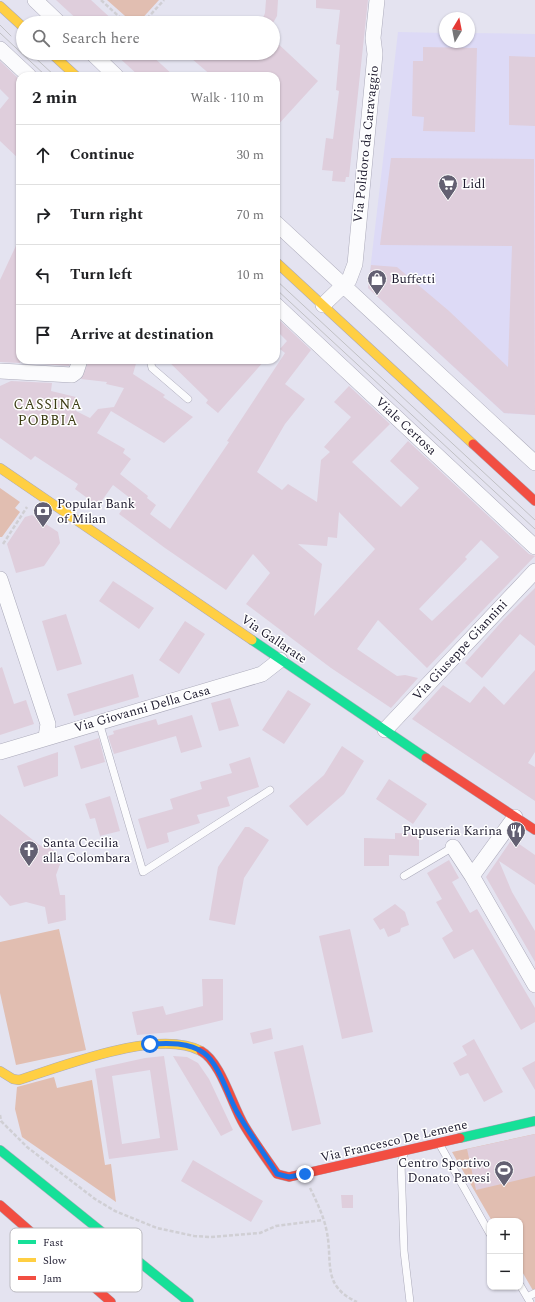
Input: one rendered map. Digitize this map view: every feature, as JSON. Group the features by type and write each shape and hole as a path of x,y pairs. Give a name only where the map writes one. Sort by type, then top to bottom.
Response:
{"main road":[{"path":"0,6 16,21"},
{"path":"59,60 72,72"},
{"path":"280,266 535,501"},
{"name":"Via Gallarate","path":"0,468 280,660 535,830"},
{"name":"Via Francesco De Lemene","path":"0,1071 13,1079 19,1080 102,1055 150,1044 174,1043 190,1046 205,1053 221,1077 235,1110 277,1174 289,1177 535,1122"},
{"path":"0,1150 98,1228"},
{"path":"0,1205 26,1228"},
{"path":"142,1263 189,1302"},
{"path":"142,1266 179,1302"},
{"path":"100,1292 111,1302"}],"street":[{"path":"35,0 52,16"},
{"name":"Via Polidoro da Caravaggio","path":"344,285 349,280 355,264 375,54 373,38 377,0"},
{"path":"0,49 25,72"},
{"path":"99,60 112,72"},
{"path":"280,227 535,463"},
{"path":"323,304 344,285"},
{"name":"Viale Certosa","path":"280,309 535,547"},
{"path":"0,371 66,375 76,372 79,364"},
{"path":"516,444 535,444"},
{"name":"Via Giuseppe Giannini","path":"385,730 535,571"},
{"path":"0,579 3,596 48,724 46,737"},
{"name":"Via Giovanni Della Casa","path":"0,752 46,737 262,674 280,660"},
{"path":"472,876 514,817"},
{"path":"453,847 472,876 535,985"}],"lane":[{"path":"151,364 152,368 188,399"},
{"path":"99,722 143,872 270,790"},
{"path":"404,876 453,847"},
{"path":"440,1144 487,1229"},
{"path":"405,1152 401,1163 404,1251 410,1302"},
{"path":"523,1290 529,1299 535,1293"}],"path":[{"path":"101,0 118,16"},
{"path":"149,16 164,0"},
{"path":"2,544 28,505"},
{"path":"0,1115 1,1121 27,1147 95,1199 115,1211 157,1228 194,1236 212,1237 260,1233 281,1225 323,1220"},
{"path":"306,1183 326,1228 332,1277 335,1285 339,1292 345,1297 357,1302"}],"shaded area":[{"path":"107,0 159,0 144,16 125,16"},
{"path":"398,32 439,33 439,48 475,48 475,33 535,34 535,415 504,413 368,288"},
{"path":"0,488 20,502 15,508 20,512 2,537 0,537"},
{"path":"59,929 86,1050 16,1065 0,993 0,942"},
{"path":"54,1077 57,1088 92,1080 105,1165 111,1164 116,1202 22,1137 15,1109 17,1087"},
{"name":"Centro Sportivo Donato Pavesi","path":"535,1134 535,1294 523,1273 523,1218 490,1218 452,1152"}],"building":[{"path":"56,0 91,0 108,16 73,16"},
{"path":"266,0 278,0 277,16 264,16"},
{"path":"316,0 368,0 349,177 346,177 345,182 332,181 333,171 322,170 326,138 333,139 339,91 336,90 340,45 336,44 340,10 316,8"},
{"path":"280,46 318,81 280,123 280,72 207,72 193,60 280,60"},
{"path":"423,47 477,48 475,132 423,131 424,117 412,116 413,61 423,61"},
{"path":"509,56 535,57 535,126 509,125"},
{"path":"122,60 157,60 170,72 135,72"},
{"path":"0,61 16,76 16,156 0,141 0,109 9,98 0,89"},
{"path":"391,158 534,159 535,415 504,413 368,288 371,265 397,267 449,311 508,367 512,246 380,245"},
{"path":"16,246 16,363 0,362 0,280"},
{"path":"280,321 311,350 285,384 305,399 285,424 257,472 282,490 288,484 317,502 321,460 330,452 324,447 351,417 334,402 349,386 390,424 352,462 401,507 419,488 390,461 408,441 529,554 535,556 427,668 378,620 357,649 397,676 405,675 418,678 391,708 331,668 246,604 270,573 253,554 226,590 119,514 130,498 113,485 98,506 75,489 78,484 35,456 31,460 0,438 0,386 11,381 52,383 51,391 76,397 76,411 90,418 98,409 114,407 124,388 106,384 107,382 81,379 87,364 136,364 133,374 165,395 163,397 193,417 164,443 111,411 97,433 125,449 123,453 131,459 120,474 148,496 147,498 156,505 150,514 170,529 229,442 227,441 278,364 280,364 280,361 285,353 280,349 287,341 280,334","holes":["339,512 375,549 314,616 322,564 298,544 327,546 328,537 337,538","481,540 499,557 432,621 419,609 467,559 465,557"]},
{"path":"43,364 70,364 69,366"},
{"path":"171,364 261,364 218,413 206,403 208,400"},
{"path":"32,515 58,532 60,543 44,566 16,573 7,544 25,517"},
{"path":"113,581 154,608 139,629 99,601"},
{"path":"535,588 535,646 520,634 482,678 465,663 504,619"},
{"path":"66,614 82,664 57,671 42,621"},
{"path":"185,621 205,634 179,674 159,660"},
{"path":"2,667 14,704 26,700 34,724 0,735 0,668"},
{"path":"535,670 535,752 528,763 535,767 535,801 412,719 443,685 470,703 484,686 504,705"},
{"path":"133,674 139,697 74,716 67,694"},
{"path":"288,690 311,704 284,744 262,730"},
{"path":"230,698 239,726 219,731 211,703"},
{"path":"192,715 202,747 181,753 176,736 114,754 108,736 114,734 113,731 156,719 158,725"},
{"path":"99,738 105,762 81,769 74,746"},
{"path":"342,746 364,761 344,794 307,826 289,806 324,775"},
{"path":"58,752 58,776 24,787 17,766"},
{"path":"250,757 259,787 227,797 230,806 197,815 200,823 167,833 169,842 147,849 138,819 173,809 170,799 202,789 200,782 232,773 229,764"},
{"path":"389,779 427,804 413,824 376,799"},
{"path":"110,796 120,831 100,836 95,818 90,819 85,804"},
{"name":"Santa Cecilia alla Colombara","path":"0,814 38,844 43,847 49,846 62,859 56,875 60,895 65,895 66,920 48,924 45,907 26,902 10,906 0,895"},
{"path":"245,827 249,827 269,840 244,878 235,925 209,920 218,867"},
{"path":"395,833 419,834 419,856 389,855 389,866 364,866 364,838 395,839"},
{"path":"512,839 535,855 535,885 499,861 512,892 535,931 535,962 486,877"},
{"path":"449,860 459,878 452,882 470,913 477,909 535,1008 535,1022 521,1030 473,949 454,959 442,938 453,931 436,902 442,899 427,873"},
{"path":"395,904 405,912 409,925 401,928 400,932 388,937 384,928 380,930 373,919"},
{"path":"350,929 373,1032 342,1039 319,936"},
{"path":"202,979 223,979 223,1020 173,1032 137,1035 132,1012 163,1006 166,1015 203,1006"},
{"path":"271,1028 273,1039 253,1044 250,1033"},
{"path":"474,1039 503,1092 484,1102 468,1073 460,1076 453,1063 467,1055 462,1046"},
{"path":"303,1045 321,1124 292,1131 274,1052"},
{"path":"164,1056 178,1150 109,1159 95,1069 145,1058","holes":["150,1070 160,1138 122,1144 112,1076"]},
{"path":"173,1056 187,1057 198,1063 209,1079 233,1130 221,1136"},
{"path":"535,1061 535,1090 522,1068"},
{"path":"535,1134 535,1176 476,1190 467,1149"},
{"path":"193,1160 263,1201 251,1222 181,1181"},
{"path":"341,1195 353,1195 353,1208 342,1208"}],"tram line":[{"path":"0,25 11,36"},
{"path":"0,33 16,48"},
{"path":"29,60 42,72"},
{"path":"38,60 51,72"},
{"path":"280,284 535,520"},
{"path":"280,293 535,529"}],"traffic: fast":[{"path":"252,640 426,758"},
{"path":"460,1138 535,1121"},
{"path":"0,1150 97,1228"},
{"path":"142,1264 189,1302"}],"traffic: slow":[{"path":"0,6 16,21"},
{"path":"59,60 72,72"},
{"path":"280,266 473,444"},
{"path":"0,468 252,640"},
{"path":"0,1071 13,1079 19,1080 85,1059 136,1046 161,1044 183,1045 201,1051"}],"traffic: jam":[{"path":"473,444 535,501"},
{"path":"426,758 535,830"},
{"path":"201,1051 214,1064 226,1085 244,1125 277,1174 289,1177 460,1138"},
{"path":"0,1205 26,1228"},
{"path":"100,1292 111,1302"}],"place":[{"name":"Lidl","path":"448,201"},
{"name":"Buffetti","path":"377,296"},
{"name":"Popular Bank of Milan","path":"43,528"},
{"name":"Pupuseria Karina","path":"516,848"},
{"name":"Santa Cecilia alla Colombara","path":"29,867"},
{"name":"Centro Sportivo Donato Pavesi","path":"504,1187"}],"district":[{"name":"CASSINA POBBIA","path":"48,412"}],"route":[{"path":"150,1044 174,1043 190,1046 205,1053 221,1077 235,1110 277,1174 289,1177 305,1174"}]}
